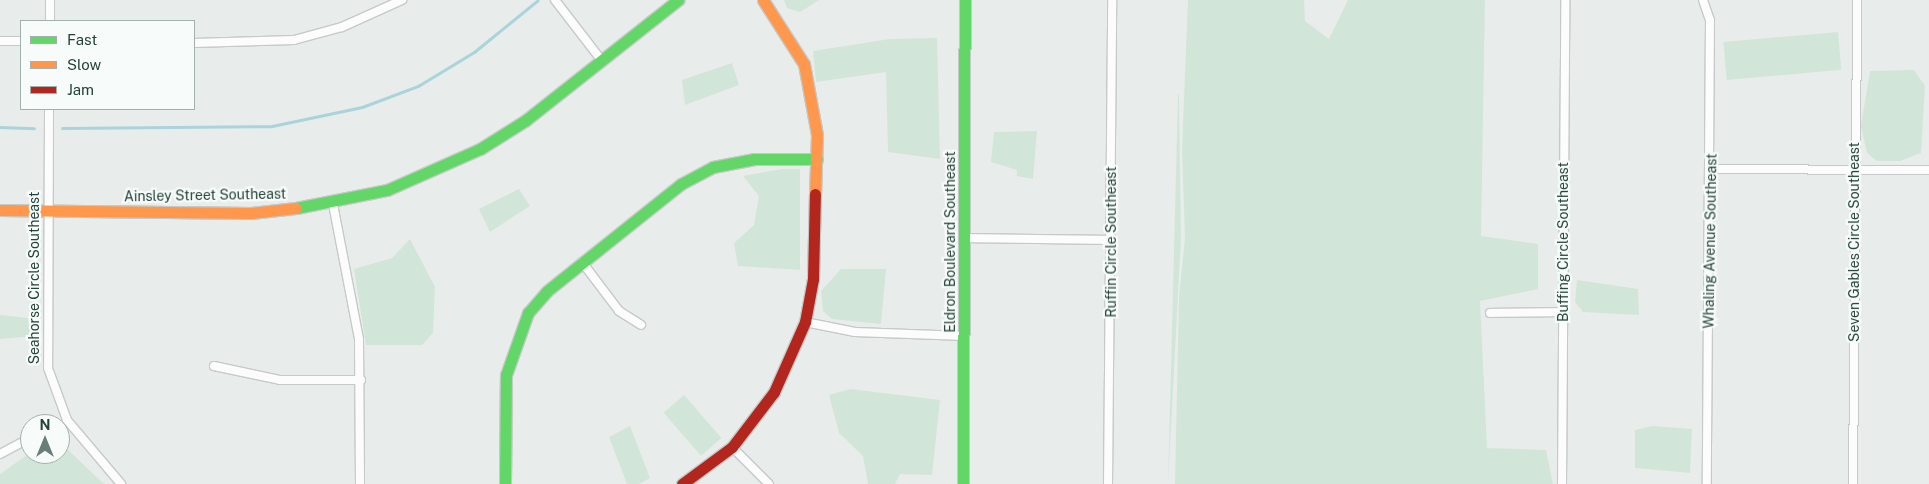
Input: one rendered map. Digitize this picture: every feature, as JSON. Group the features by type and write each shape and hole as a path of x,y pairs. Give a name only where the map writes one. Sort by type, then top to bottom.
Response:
{"street":[{"path":"50,0 50,20"},
{"path":"195,42 294,40 342,27 402,0"},
{"path":"555,0 602,61"},
{"name":"Ainsley Street Southeast","path":"0,210 251,213 333,204 423,178 480,150 602,61 678,0"},
{"path":"682,484 732,447 774,392 805,322 813,279 817,158 812,98 804,64 763,0"},
{"name":"Eldron Boulevard Southeast","path":"963,484 965,0"},
{"name":"Ruffin Circle Southeast","path":"1108,484 1112,0"},
{"name":"Buffing Circle Southeast","path":"1562,484 1565,0"},
{"name":"Whaling Avenue Southeast","path":"1702,0 1710,20 1711,169 1707,484"},
{"name":"Seven Gables Circle Southeast","path":"1853,484 1856,0"},
{"path":"0,41 20,41"},
{"name":"Seahorse Circle Southeast","path":"49,110 48,368 65,414"},
{"path":"505,484 506,375 514,343 528,313 582,262 682,184 713,166 754,158 817,158"},
{"path":"1711,169 1929,170"},
{"path":"333,204 360,339 360,484"},
{"path":"964,238 1110,240"},
{"path":"582,262 619,311 641,325"},
{"path":"1490,313 1563,312"},
{"path":"805,322 855,332 965,336"},
{"path":"214,366 280,380 360,380"},
{"name":"Seahorse Circle Southeast","path":"70,424 121,484"},
{"path":"0,454 20,443"},
{"path":"732,447 769,484"}],"green space":[{"path":"784,0 819,0 800,12 787,8"},
{"path":"1188,0 1304,0 1305,21 1329,39 1348,0 1485,0 1481,236 1538,244 1538,289 1480,301 1487,448 1546,450 1553,484 1175,484 1179,297 1185,238 1182,149"},
{"path":"1838,32 1841,70 1727,80 1723,42"},
{"path":"937,38 940,159 888,152 886,72 816,82 813,51 890,39"},
{"path":"732,63 739,85 685,105 682,80"},
{"path":"1914,70 1925,86 1921,153 1900,161 1877,161 1867,153 1861,126 1870,71"},
{"path":"1178,95 1181,238 1168,484"},
{"path":"1037,131 1033,179 1017,176 1017,170 991,162 994,132"},
{"path":"782,169 800,169 800,270 738,266 734,243 754,225 759,196 743,176"},
{"path":"519,189 530,206 490,232 479,209"},
{"path":"410,239 435,287 433,333 422,345 366,345 354,269 392,258"},
{"path":"841,269 886,269 881,324 832,319 823,311 821,291"},
{"path":"1577,280 1638,289 1639,315 1583,312 1575,302"},
{"path":"0,315 28,318 35,336 0,339"},
{"path":"850,389 940,400 932,475 900,474 895,484 868,484 863,456 839,433 829,395"},
{"path":"684,395 721,438 701,456 664,413"},
{"path":"630,426 650,478 639,484 627,484 609,437"},
{"path":"1652,426 1692,429 1690,473 1635,468 1635,430"},
{"path":"70,452 104,484 0,484 0,474 20,460 20,464 70,464"}],"waterway":[{"path":"62,128 272,126 362,107 418,86 474,52 538,0"},
{"path":"0,127 34,128"}],"traffic: fast":[{"path":"296,208 387,190 480,149 526,120 678,0"},
{"path":"963,484 965,0"},
{"path":"505,484 506,375 528,313 547,291 681,184 713,167 754,159 817,159"}],"traffic: slow":[{"path":"763,0 804,64 817,135 815,194"},
{"path":"0,210 251,213 296,208"}],"traffic: jam":[{"path":"682,484 732,447 774,392 805,322 813,279 815,194"}]}
